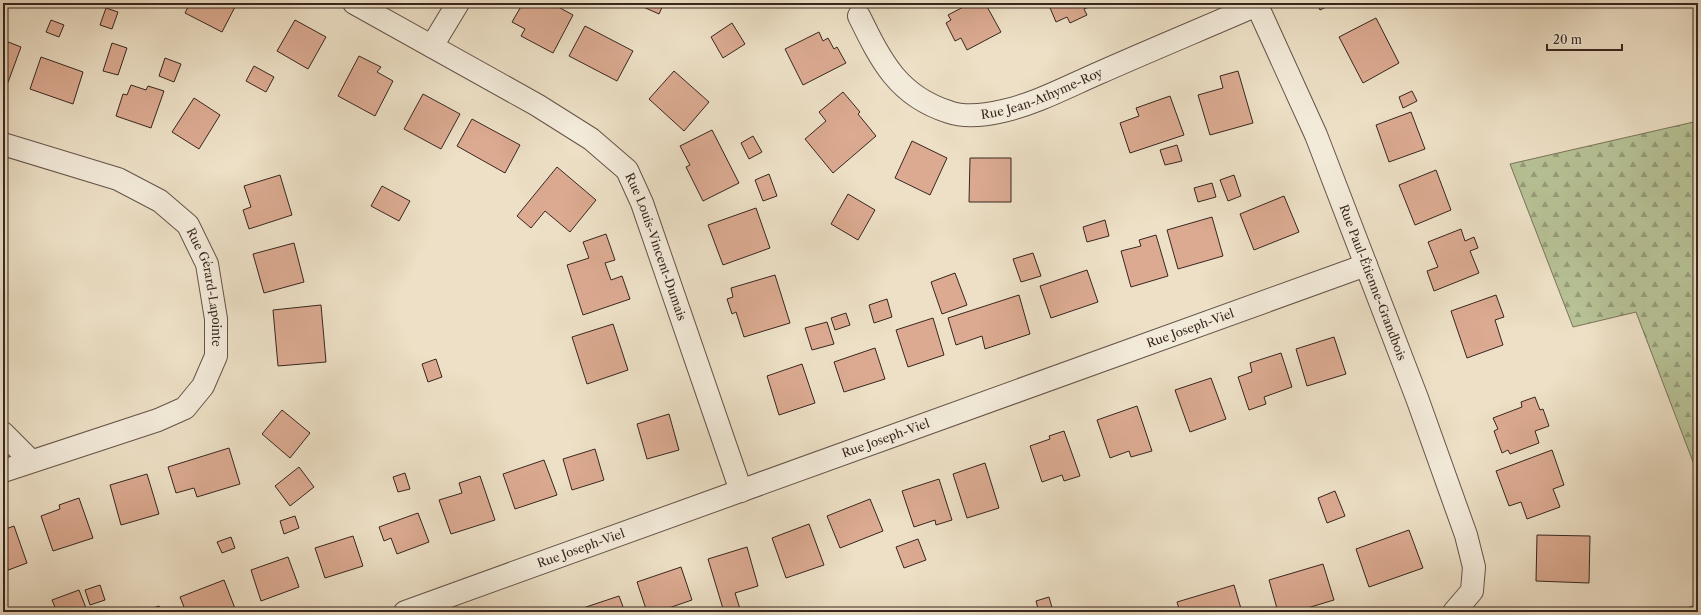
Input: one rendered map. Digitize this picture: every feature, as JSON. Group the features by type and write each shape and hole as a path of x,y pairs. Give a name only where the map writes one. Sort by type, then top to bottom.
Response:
{"street":[{"name":"Rue Louis-Vincent-Dumais","path":"354,3 537,105 591,138 627,170 642,203 741,491"},
{"path":"432,46 458,3"},
{"name":"Rue Jean-Athyme-Roy","path":"857,8 876,52 895,80 921,100 950,113 975,115 1004,111 1051,94 1256,4"},
{"name":"Rue Paul-Étienne-Grandbois","path":"1256,4 1316,136 1366,265 1466,535 1474,567 1472,590 1454,612"},
{"name":"Rue Gérard-Lapointe","path":"3,144 118,179 160,201 188,225 208,264 216,320 216,356 203,386 185,408 158,420 3,471"},
{"name":"Rue Joseph-Viel","path":"405,612 1366,265"},
{"path":"3,432 31,461"}],"green space":[{"path":"1698,121 1698,475 1636,312 1573,327 1510,164"},
{"path":"1698,604 1698,612 1675,612"}],"building":[{"path":"155,3 167,3 166,7"},
{"path":"190,3 237,3 222,32 185,13"},
{"path":"523,3 551,3 573,15 553,53 521,36 525,29 512,22"},
{"path":"643,3 664,3 659,14 641,6"},
{"path":"971,3 985,3 1001,32 967,50 961,38 955,41 946,23 951,20 948,15"},
{"path":"1048,3 1093,3 1094,5 1084,9 1087,15 1070,23 1067,17 1056,22"},
{"path":"1317,3 1334,3 1320,10"},
{"path":"106,8 118,12 112,29 100,25"},
{"path":"1376,18 1399,63 1363,83 1339,37"},
{"path":"51,20 64,25 59,37 46,32"},
{"path":"295,20 326,37 308,69 277,51"},
{"path":"732,23 745,44 723,58 711,37"},
{"path":"585,26 633,51 617,81 569,56"},
{"path":"819,32 823,41 828,38 834,49 837,47 846,63 803,85 785,49"},
{"path":"3,40 21,47 7,85 3,84"},
{"path":"112,43 127,48 118,75 103,71"},
{"path":"359,56 381,67 377,72 393,81 375,116 338,96"},
{"path":"41,57 83,72 73,104 30,89"},
{"path":"165,58 181,64 174,82 159,76"},
{"path":"254,66 274,77 266,92 246,81"},
{"path":"674,71 709,102 684,131 649,99"},
{"path":"1238,71 1253,123 1210,135 1198,95 1223,88 1220,76"},
{"path":"131,85 146,90 148,86 164,91 151,128 116,116 123,94 127,95"},
{"path":"1412,91 1417,101 1403,108 1399,97"},
{"path":"843,92 860,112 858,114 876,136 833,173 805,139 826,121 819,112"},
{"path":"423,94 460,114 441,149 404,129"},
{"path":"1170,96 1184,135 1130,153 1120,123 1139,116 1136,108"},
{"path":"194,98 220,115 199,149 172,132"},
{"path":"1411,112 1425,149 1389,162 1376,125"},
{"path":"472,119 520,145 505,173 457,146"},
{"path":"712,130 739,183 703,201 686,167 690,165 680,146"},
{"path":"753,136 762,152 749,159 741,143"},
{"path":"912,141 947,158 930,195 895,178"},
{"path":"1177,145 1182,161 1165,165 1160,150"},
{"path":"970,158 1011,158 1011,202 969,202"},
{"path":"557,167 596,200 570,232 545,211 531,228 517,216"},
{"path":"1436,170 1451,210 1415,225 1399,185"},
{"path":"769,174 777,196 763,201 755,180"},
{"path":"280,175 292,215 249,229 243,210 251,207 244,186"},
{"path":"1234,175 1241,196 1228,201 1220,180"},
{"path":"1212,183 1216,197 1198,202 1194,188"},
{"path":"382,186 410,201 399,221 371,206"},
{"path":"848,194 875,210 858,240 831,224"},
{"path":"1284,196 1299,232 1254,250 1240,214"},
{"path":"756,208 770,248 723,265 708,225"},
{"path":"1212,217 1223,256 1178,269 1167,230"},
{"path":"1105,220 1109,236 1087,242 1083,227"},
{"path":"1461,229 1465,241 1474,237 1478,248 1470,251 1479,273 1434,291 1427,271 1438,267 1428,242"},
{"path":"606,234 615,260 605,263 611,280 622,276 630,299 583,315 567,265 589,258 583,242"},
{"path":"1156,235 1168,276 1131,287 1121,251 1141,246 1139,240"},
{"path":"294,243 304,282 264,293 253,254"},
{"path":"1033,253 1041,276 1021,282 1013,259"},
{"path":"1087,270 1098,302 1051,318 1040,286"},
{"path":"955,273 967,305 942,314 931,282"},
{"path":"775,275 790,323 744,337 736,312 732,314 727,299 733,297 731,288"},
{"path":"1019,295 1030,334 985,349 982,336 956,345 948,318"},
{"path":"1496,295 1504,317 1495,320 1503,345 1467,358 1451,311"},
{"path":"887,299 892,317 874,323 869,305"},
{"path":"321,305 326,362 278,366 273,310"},
{"path":"846,313 850,325 835,330 831,318"},
{"path":"933,318 944,355 908,367 896,330"},
{"path":"827,322 834,344 812,350 805,328"},
{"path":"613,324 628,370 587,384 572,337"},
{"path":"1334,337 1346,374 1307,386 1296,349"},
{"path":"875,348 885,379 844,392 834,362"},
{"path":"1281,353 1292,387 1264,397 1266,404 1249,410 1238,377 1252,372 1250,363"},
{"path":"436,359 442,377 428,382 422,364"},
{"path":"802,364 815,403 779,415 767,376"},
{"path":"1211,378 1226,419 1190,432 1175,390"},
{"path":"1535,397 1540,410 1543,409 1549,426 1535,431 1539,443 1510,454 1508,450 1502,453 1494,431 1498,429 1493,418 1522,407 1521,402"},
{"path":"1137,406 1152,451 1131,457 1129,451 1110,458 1097,420"},
{"path":"282,410 310,433 290,458 262,434"},
{"path":"669,414 679,450 647,459 637,424"},
{"path":"1064,431 1080,476 1064,481 1062,475 1042,482 1030,446 1050,439 1049,436"},
{"path":"229,448 240,484 197,497 194,488 176,493 168,467"},
{"path":"595,449 604,480 572,490 563,459"},
{"path":"1552,450 1564,485 1553,489 1560,507 1527,519 1521,502 1509,506 1496,471"},
{"path":"544,460 557,495 515,509 503,474"},
{"path":"985,463 999,508 967,518 953,474"},
{"path":"299,467 314,487 290,506 275,486"},
{"path":"405,473 410,489 398,492 393,477"},
{"path":"147,474 159,514 121,525 110,485"},
{"path":"480,476 495,520 451,534 439,500 462,493 459,483"},
{"path":"939,479 952,520 936,525 935,520 914,527 902,491"},
{"path":"1335,491 1345,516 1327,523 1318,498"},
{"path":"79,498 93,538 53,551 41,516 60,509 59,505"},
{"path":"870,499 883,531 840,548 827,516"},
{"path":"418,513 429,542 397,554 391,538 384,541 379,527"},
{"path":"295,516 299,528 284,534 280,521"},
{"path":"809,524 824,565 786,578 772,538"},
{"path":"14,526 27,563 3,572 3,530"},
{"path":"1409,530 1423,568 1369,587 1356,549"},
{"path":"1537,535 1590,536 1589,583 1536,581"},
{"path":"353,536 363,566 325,578 315,548"},
{"path":"231,537 235,548 222,553 217,542"},
{"path":"918,539 926,560 904,568 896,547"},
{"path":"747,547 758,586 735,593 741,612 724,612 708,559"},
{"path":"288,557 299,587 261,601 251,570"},
{"path":"1323,564 1334,600 1294,612 1278,612 1269,580"},
{"path":"681,567 692,600 657,612 647,612 637,582"},
{"path":"224,580 236,611 186,612 180,597"},
{"path":"100,585 105,600 90,605 85,590"},
{"path":"1234,585 1242,612 1180,612 1177,602"},
{"path":"79,590 86,608 73,612 57,612 52,600"},
{"path":"619,596 625,612 581,612 580,609"},
{"path":"1049,597 1053,611 1039,612 1036,601"},
{"path":"159,606 161,612 141,612"}]}
